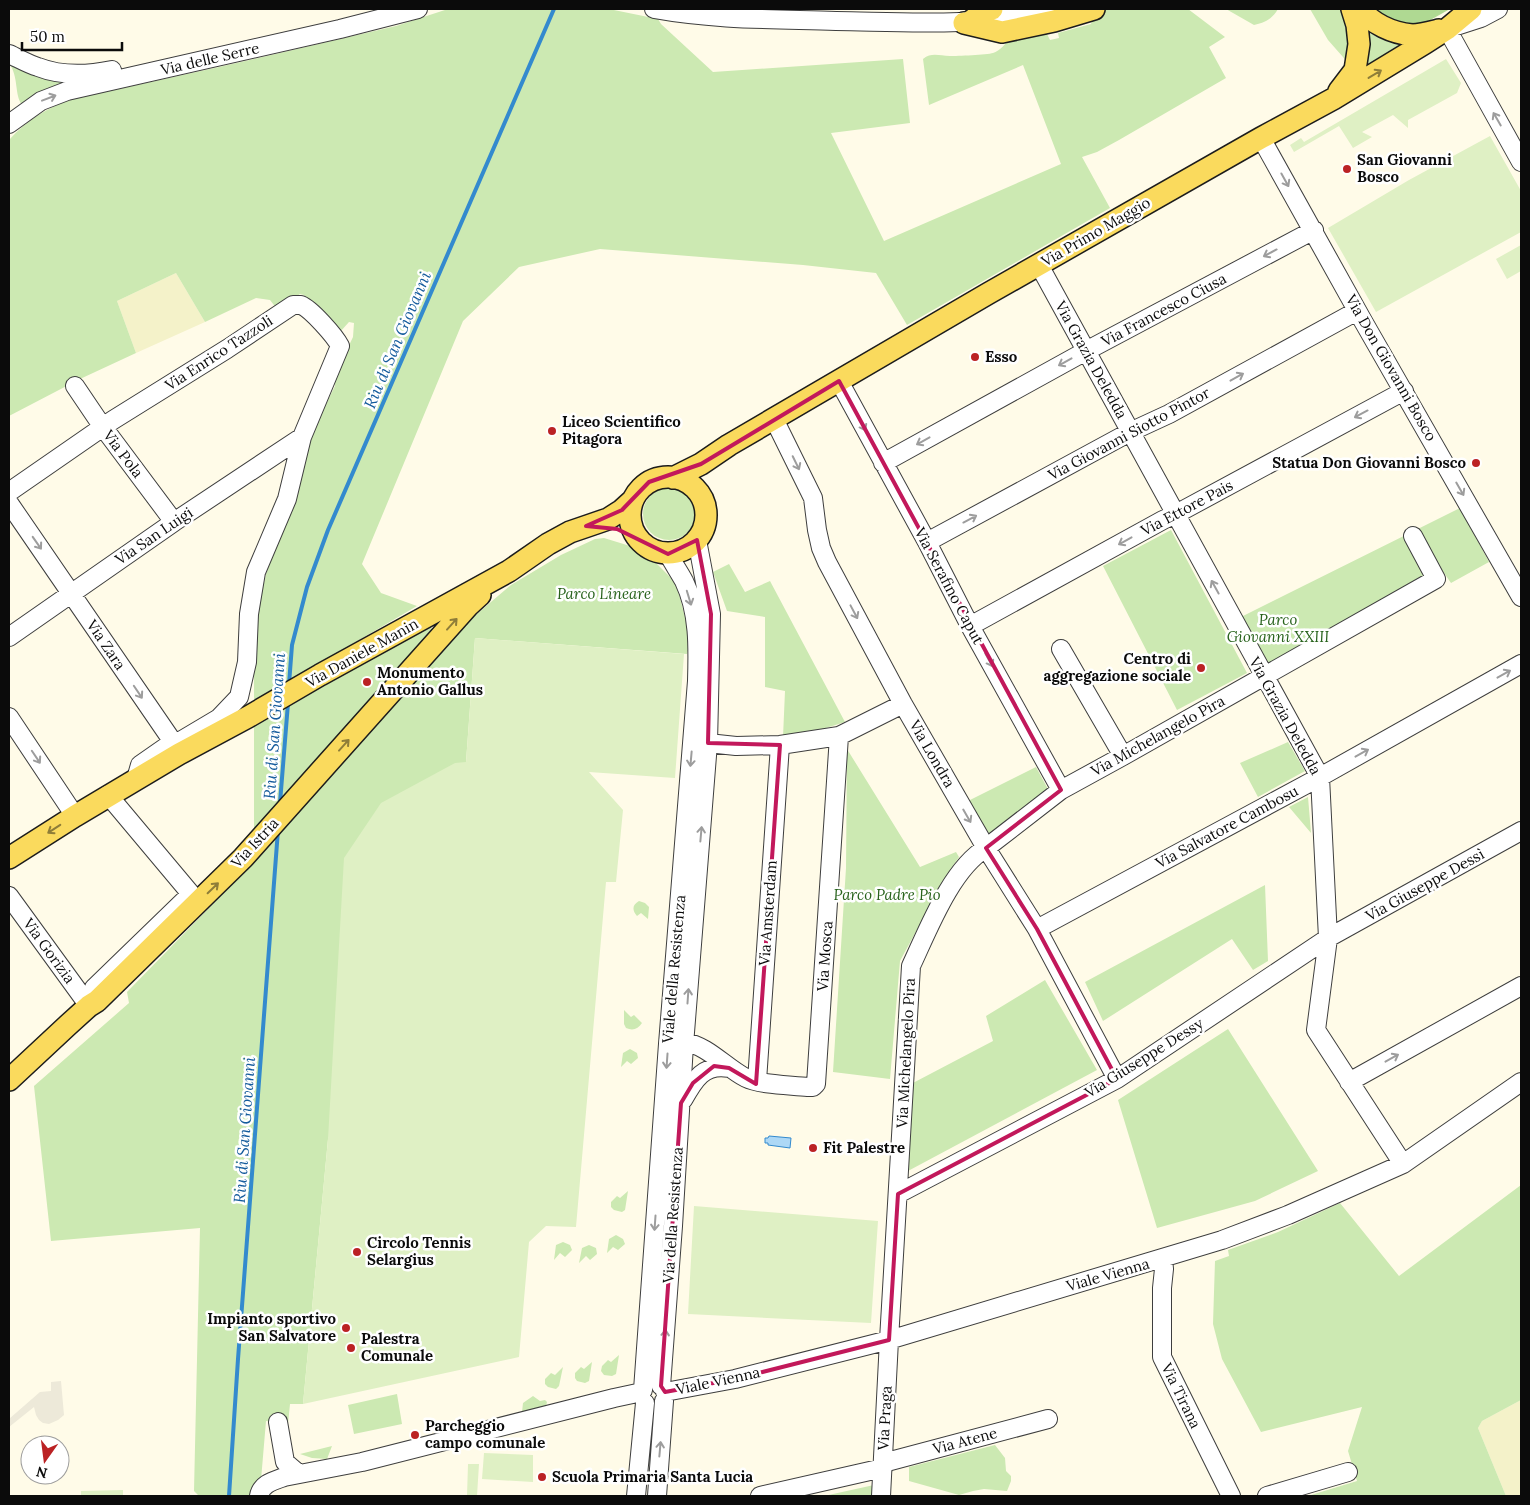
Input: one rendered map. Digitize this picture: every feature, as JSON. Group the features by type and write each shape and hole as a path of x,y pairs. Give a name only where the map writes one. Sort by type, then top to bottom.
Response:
{"main road":[{"path":"967,22 1002,32 1054,21 1094,9"},
{"path":"1333,99 1355,70 1359,44 1357,25 1352,9"},
{"path":"1360,9 1377,24 1393,31 1413,35 1447,29"},
{"name":"Via Primo Maggio","path":"672,478 702,464 729,445 1039,265 1333,99 1426,43 1471,9"},
{"path":"967,22 984,11 1001,13"},
{"name":"Via Primo Maggio","path":"702,497 706,473 719,453"},
{"path":"660,478 684,481 702,497 706,508 706,520 702,532 697,540 684,550 668,554 658,552 646,546 637,537 631,525 630,512 633,500 649,482 660,478"},
{"name":"Via Daniele Manin","path":"9,858 136,778 510,571 548,544 568,533 608,518 622,510 633,500"},
{"name":"Via Daniele Manin","path":"586,526 602,526 617,529 637,537"},
{"name":"Via Istria","path":"9,1080 89,1006 97,1002 243,858 468,606 510,571"}],"street":[{"name":"Via delle Serre","path":"9,54 38,68 55,72 76,74 104,72 333,22 378,9"},
{"name":"Via delle Serre","path":"9,124 41,101 66,91 340,29 418,9"},
{"path":"654,9 748,19 967,22"},
{"path":"1001,13 1046,9"},
{"path":"1498,9 1481,18 1447,29 1521,162"},
{"name":"Via Don Giovanni Bosco","path":"1261,138 1314,230 1357,311 1521,597"},
{"name":"Via Francesco Ciusa","path":"883,463 1086,351 1314,230"},
{"name":"Via Grazia Deledda","path":"1039,265 1320,777 1328,938 1316,1030 1403,1164"},
{"name":"Via Enrico Tazzoli","path":"9,492 103,427 294,305 300,305 307,309 335,336 340,346 302,437"},
{"name":"Via Giovanni Siotto Pintor","path":"927,542 1130,432 1169,414 1357,311"},
{"name":"Via Serafino Caput","path":"839,381 1060,790"},
{"name":"Via Pola","path":"75,386 174,522"},
{"name":"Via Ettore Pais","path":"970,626 1404,391"},
{"name":"Via Londra","path":"774,419 813,498 817,530 821,548 827,562 903,704 986,848 1037,929 1116,1079"},
{"path":"136,778 140,765 173,742 182,740 218,718 239,697 247,662 249,614 256,572 287,499 302,437"},
{"name":"Via San Luigi","path":"9,637 174,522 302,437"},
{"name":"Via Zara","path":"9,503 173,742"},
{"name":"Via Michelangelo Pira","path":"889,1340 911,966 955,878 976,854 1060,790 1436,579 1413,536"},
{"name":"Viale della Resistenza","path":"685,1044 708,743 711,614 697,540"},
{"name":"Viale della Resistenza","path":"636,1496 668,1044 697,681 698,643 695,617 684,583 668,554"},
{"path":"1061,649 1123,756"},
{"name":"Via Salvatore Cambosu","path":"1037,929 1320,777 1521,664"},
{"path":"708,743 736,746 780,745 840,736 903,704"},
{"path":"9,717 75,816"},
{"name":"Via Mosca","path":"685,1044 695,1044 745,1078 808,1087 813,1087 816,1084 840,736"},
{"name":"Via Amsterdam","path":"756,1081 780,745"},
{"path":"89,1006 94,988 192,894 108,795"},
{"name":"Via Giuseppe Dessì","path":"1328,938 1521,832"},
{"name":"Via Gorizia","path":"9,896 89,1006"},
{"name":"Via Giuseppe Dessy","path":"898,1194 1116,1079 1328,938"},
{"path":"1349,1082 1521,986"},
{"name":"Via della Resistenza","path":"657,1496 685,1044"},
{"path":"681,1103 700,1074 714,1066 729,1068"},
{"name":"Viale Vienna","path":"644,1395 645,1387 652,1384 663,1393 735,1379 889,1340 1222,1240 1288,1215 1403,1164 1521,1082"},
{"name":"Via Tirana","path":"1163,1259 1162,1357 1231,1496"},
{"name":"Via Praga","path":"881,1496 889,1340"},
{"path":"259,1496 260,1490 272,1481 291,1476 362,1462 614,1398 644,1395"},
{"name":"Via Atene","path":"760,1496 883,1466 1048,1419"},
{"path":"278,1422 285,1462 291,1476"},
{"path":"1266,1496 1348,1472"}],"highlighted area":[{"path":"839,381 1061,790 986,848 1037,929 1117,1079 898,1194 889,1340 735,1379 665,1392 661,1386 681,1103 693,1083 714,1066 729,1068 756,1084 780,745 708,743 711,614 697,540 668,554 617,529 586,526 622,510 649,482 701,464"}],"shaded area":[{"path":"176,273 205,322 136,353 117,301"},
{"path":"61,1381 64,1415 49,1424 43,1423 36,1415 34,1407 9,1427 9,1419 40,1392 51,1391 51,1382"},
{"path":"1521,1400 1521,1496 1506,1496 1478,1428 1482,1421"}],"green space":[{"name":"Parco Lineare","path":"448,9 609,9 658,19 661,24 713,72 903,59 910,123 831,133 884,241 1061,164 1023,65 929,105 923,59 926,57 933,55 990,54 1003,47 1010,38 1046,32 1050,40 1059,38 1058,33 1091,24 1094,14 1107,9 1188,9 1225,37 1209,47 1226,78 1119,140 1097,152 1082,157 1110,208 907,325 876,273 803,265 600,249 519,267 463,321 362,564 381,593 417,606 325,660 307,673 429,623 433,632 303,777 300,811 471,619 511,585 561,555 595,539 604,538 630,546 653,560 676,583 686,621 689,644 687,654 475,638 466,762 328,1139 303,1404 290,1404 288,1424 266,1421 261,1480 255,1496 199,1496 194,1491 200,1228 51,1241 34,1086 129,1003 127,992 251,865 254,833 254,630 266,574 293,498 309,438 335,386 333,379 353,337 354,323 349,322 340,332 304,295 300,294 277,309 270,300 256,298 205,322 176,273 117,301 136,353 80,379 9,416 9,140 38,115 73,99 396,26"},
{"path":"1226,9 1278,9 1268,20 1254,25"},
{"path":"1310,9 1342,9 1350,34 1350,65 1328,40"},
{"path":"1370,9 1450,9 1425,23 1400,27"},
{"path":"1367,33 1397,43 1399,47 1364,69"},
{"path":"1446,59 1461,83 1457,93 1408,120 1408,128 1393,115 1362,132 1372,137 1353,148 1339,126 1294,152 1290,145 1301,138 1304,142"},
{"path":"9,63 45,79 61,82 62,88 22,105 18,96 14,74"},
{"path":"1490,136 1521,191 1521,232 1376,312 1328,228 1409,180"},
{"path":"1521,245 1521,271 1507,279 1496,259"},
{"path":"669,488 679,490 687,496 693,504 695,514 693,524 687,532 679,538 669,540 659,538 651,532 645,524 643,514 645,504 651,496 659,490"},
{"name":"Parco Giovanni XXIII","path":"1460,508 1489,562 1451,583 1442,570 1268,665 1241,617"},
{"path":"1171,530 1247,673 1177,710 1103,566"},
{"path":"729,564 745,592 770,581 845,722 810,733 783,737 785,691 765,687 765,617 727,611 713,572"},
{"path":"475,638 684,654 675,778 589,772 623,810 616,882 606,882 576,1227 546,1226 529,1242 519,1357 303,1404 328,1139 344,858 381,803 455,763 466,762"},
{"path":"1288,742 1305,771 1258,797 1240,763"},
{"name":"Parco Padre Pio","path":"847,749 920,867 956,852 959,857 946,876 900,961 890,1079 833,1072 846,868"},
{"path":"1036,767 1049,791 987,838 966,802"},
{"path":"1308,797 1311,833 1289,807"},
{"path":"1265,885 1268,961 1253,970 1232,939 1103,1021 1085,982"},
{"path":"639,901 649,907 648,919 641,913 637,916 634,912 634,906"},
{"path":"1045,980 1097,1070 908,1171 911,1084 993,1041 986,1016"},
{"path":"624,1010 631,1017 634,1015 642,1023 639,1027 635,1029 626,1028 624,1024"},
{"path":"1228,1029 1318,1171 1255,1201 1157,1228 1118,1100"},
{"path":"630,1049 637,1053 638,1058 631,1064 627,1061 621,1067 623,1053"},
{"path":"1521,1185 1521,1400 1482,1421 1478,1428 1506,1496 1312,1496 1357,1481 1348,1451 1362,1407 1261,1432 1222,1359 1213,1324 1215,1261 1229,1256 1228,1250 1278,1232 1340,1203 1399,1276"},
{"path":"628,1191 625,1210 622,1212 614,1210 611,1207 611,1202 617,1196 620,1198"},
{"path":"694,1206 878,1221 871,1323 688,1314"},
{"path":"616,1235 623,1239 625,1244 618,1250 613,1247 607,1253 609,1239"},
{"path":"563,1242 570,1245 572,1250 565,1257 560,1253 554,1260 556,1245"},
{"path":"589,1245 596,1248 597,1254 590,1260 586,1256 579,1263 582,1248"},
{"path":"619,1355 616,1374 612,1376 604,1375 601,1371 602,1366 608,1360 611,1362"},
{"path":"592,1362 589,1381 585,1383 577,1381 575,1373 581,1367 584,1369"},
{"path":"563,1367 559,1386 556,1389 548,1387 545,1384 545,1379 551,1373 555,1375"},
{"path":"397,1394 402,1424 354,1434 348,1405"},
{"path":"533,1396 540,1401 545,1400 547,1402 546,1406 522,1412 523,1403"},
{"path":"995,1445 1005,1458 1006,1471 1011,1476 1007,1491 984,1489 959,1495 909,1481 909,1467"},
{"path":"332,1446 327,1459 312,1458 300,1454"},
{"path":"484,1453 533,1455 533,1482 482,1479"},
{"path":"468,1464 479,1464 477,1496 467,1496"},
{"path":"874,1485 874,1496 824,1496"},
{"path":"123,1490 123,1496 81,1496 81,1491"}],"water":[{"path":"769,1136 791,1138 790,1148 768,1145 768,1143 765,1143 765,1138"}],"waterway":[{"name":"Riu di San Giovanni","path":"289,684 292,645 307,587 328,530 554,9"},
{"name":"Riu di San Giovanni","path":"280,803 288,703"},
{"name":"Riu di San Giovanni","path":"229,1496 278,830"}],"place":[{"name":"San Giovanni Bosco","path":"1347,169"},
{"name":"Esso","path":"975,357"},
{"name":"Liceo Scientifico Pitagora","path":"552,431"},
{"name":"Statua Don Giovanni Bosco","path":"1476,463"},
{"name":"Centro di aggregazione sociale","path":"1201,668"},
{"name":"Monumento Antonio Gallus","path":"367,682"},
{"name":"Fit Palestre","path":"813,1148"},
{"name":"Circolo Tennis Selargius","path":"357,1252"},
{"name":"Impianto sportivo San Salvatore","path":"346,1328"},
{"name":"Palestra Comunale","path":"351,1348"},
{"name":"Parcheggio campo comunale","path":"415,1435"},
{"name":"Scuola Primaria Santa Lucia","path":"542,1477"}]}
